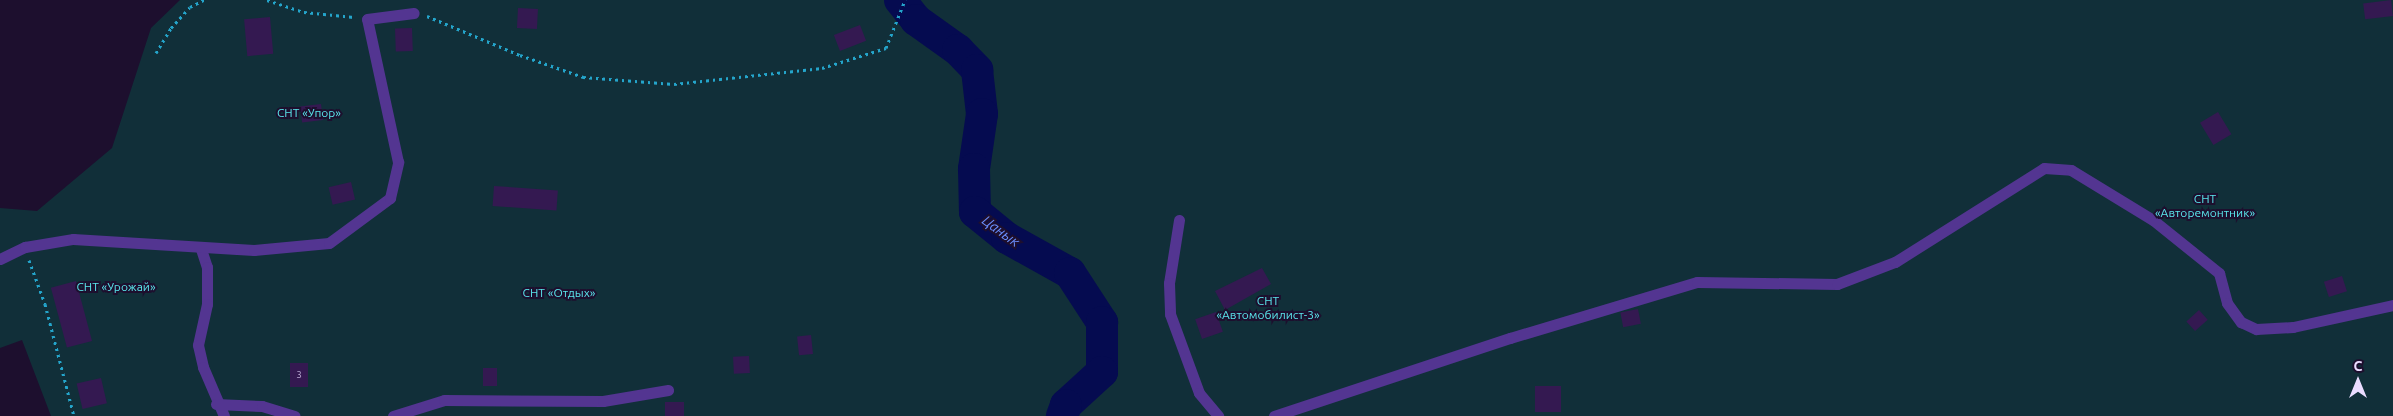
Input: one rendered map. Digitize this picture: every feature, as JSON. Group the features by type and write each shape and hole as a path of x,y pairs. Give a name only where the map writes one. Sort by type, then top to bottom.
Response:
{"lane":[{"path":"0,259 25,247 74,240 201,249 254,250 329,243 390,198 398,162 367,19 414,13"},
{"path":"1274,416 1510,338 1697,282 1837,284 1895,262 2044,168 2071,170 2153,220 2219,274 2227,303 2241,322 2256,329 2294,327 2393,305"},
{"path":"1179,220 1169,283 1170,314 1199,393 1218,416"},
{"path":"201,249 207,267 207,304 198,345 216,404 224,416"},
{"path":"393,416 444,400 603,401 668,390"},
{"path":"216,404 262,406 294,416"}],"path":[{"path":"156,53 171,28 190,8 204,0"},
{"path":"267,0 304,12 367,19"},
{"path":"414,13 433,17 520,55 583,77 674,84 822,68 886,48 905,0"},
{"path":"25,247 45,304 74,416"}],"green space":[{"path":"180,0 2393,0 2393,416 51,416 22,340 0,348 0,208 37,211 112,148 151,28"}],"building":[{"path":"2391,0 2393,16 2365,19 2363,3"},
{"path":"518,8 538,9 537,29 517,28"},
{"path":"270,17 273,54 247,56 244,19"},
{"path":"860,25 866,41 840,51 834,35"},
{"path":"412,28 413,51 396,52 395,29"},
{"path":"321,104 323,120 302,122 300,107"},
{"path":"2218,112 2231,134 2213,145 2200,123"},
{"path":"351,182 355,200 333,205 329,187"},
{"path":"494,186 558,190 556,210 493,206"},
{"path":"1262,268 1271,284 1225,310 1215,291"},
{"path":"2342,276 2347,291 2329,297 2324,282"},
{"path":"76,281 92,341 67,348 51,288"},
{"path":"1638,309 1641,324 1623,327 1620,312"},
{"path":"2199,310 2208,320 2195,331 2186,321"},
{"path":"1216,312 1223,332 1202,339 1195,319"},
{"path":"811,335 813,354 799,355 797,336"},
{"path":"749,356 750,373 734,374 733,357"},
{"path":"290,363 308,363 308,387 290,387"},
{"path":"483,368 497,368 497,386 483,386"},
{"path":"101,378 107,403 82,409 77,384"},
{"path":"1535,386 1561,386 1561,412 1535,412"},
{"path":"665,402 684,402 684,416 665,416"}],"waterway":[{"name":"Цанык","path":"900,0 916,20 958,50 977,70 982,114 974,169 975,212 1007,238 1070,273 1102,322 1102,372 1066,405 1062,416"}],"park label":[{"name":"СНТ «Упор»","path":"309,113"},
{"name":"СНТ «Авторемонтник»","path":"2205,206"},
{"name":"СНТ «Урожай»","path":"116,287"},
{"name":"СНТ «Отдых»","path":"559,293"},
{"name":"СНТ «Автомобилист-3»","path":"1268,308"}]}
